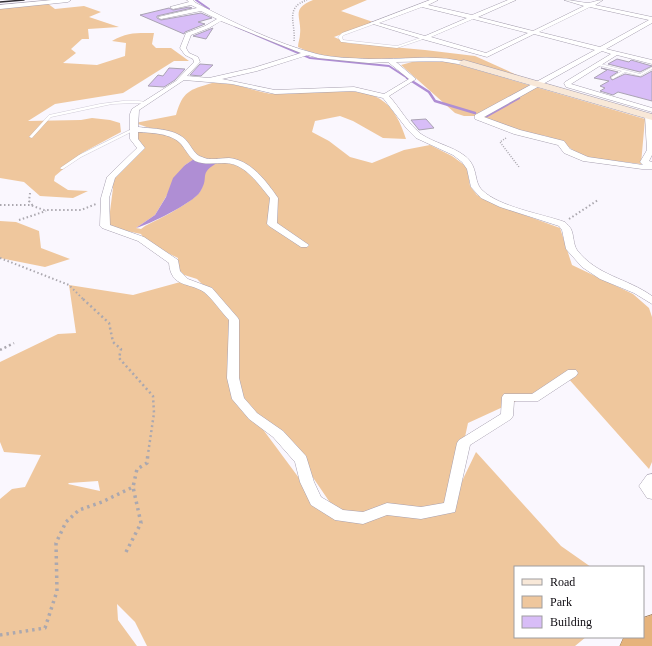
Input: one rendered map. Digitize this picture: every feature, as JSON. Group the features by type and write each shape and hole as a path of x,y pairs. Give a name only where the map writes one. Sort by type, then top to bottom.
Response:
{"highway":[{"path":"644,638 652,629"},
{"path":"636,646 644,638"}],"street":[{"path":"0,6 68,0"},
{"path":"373,23 435,0"},
{"path":"424,38 513,0"},
{"path":"567,0 652,20"},
{"path":"373,23 487,55 600,0"},
{"path":"173,7 191,2 220,19 289,47 304,55 390,61 440,59 464,64 651,114"},
{"path":"423,5 652,62"},
{"path":"161,17 202,9"},
{"path":"220,19 206,27 188,34 183,48 187,54 196,58 197,62 182,78 136,109 134,114 134,139 141,148 111,177 105,200 105,226 141,239 174,262 175,272 184,281 208,290 234,320 233,378 238,399 253,416 278,434 301,460 307,482 316,501 340,516 363,518 388,509 421,513 450,508 464,443 507,416 508,397 534,398 572,373"},
{"path":"652,20 478,117 517,132 561,143 567,150 586,159 642,168 652,166"},
{"path":"616,53 567,83 568,86 651,114"},
{"path":"209,80 255,70 304,55"},
{"path":"385,96 410,81 390,61"},
{"path":"182,78 232,82 275,92 354,89 385,96 419,136 464,159 471,167 473,183 483,196 510,207 562,224 567,230 571,248 586,265 604,276 638,291 652,301"},
{"path":"651,114 651,150 644,162 652,166"},
{"path":"135,129 167,134 180,139 196,158 202,160 234,161 253,173 274,198 272,224 304,245"},
{"path":"652,479 646,486 652,494"}],"lane":[{"path":"373,23 343,34 340,37 342,41 397,48 424,38"},
{"path":"598,64 640,75 652,68"},
{"path":"613,78 625,71"},
{"path":"31,137 50,116 55,114 111,104 136,101 146,103"},
{"path":"62,168 80,156 135,129"}],"path":[{"path":"289,47 295,39 293,19 294,7 298,2 307,0"},
{"path":"517,132 500,142 519,167"},
{"path":"30,193 29,201 34,207"},
{"path":"0,205 30,205 49,210 81,210 105,200"},
{"path":"562,224 598,200"},
{"path":"20,220 49,210"},
{"path":"0,258 69,285 109,323 113,342 121,349 119,358 153,396 154,414 148,446 147,463 138,470 133,487 141,523 126,552"},
{"path":"0,350 14,343"},
{"path":"0,635 45,628 57,590 56,543 66,522 79,510 102,502 133,487"}],"green space":[{"path":"313,0 367,0 341,11 373,22 334,37 348,43 475,56 528,80 482,66 448,59 366,59 313,53 298,47 300,34 299,10 306,3"},
{"path":"47,3 55,9 84,6 101,12 89,17 119,27 88,29 89,39 82,39 71,49 76,53 63,63 97,65 125,56 126,43 112,41 127,35 142,33 154,33 152,44 156,48 171,48 189,61 174,61 123,93 55,104 28,121 81,120 92,118 120,123 121,132 82,153 55,176 54,181 68,190 88,191 73,198 40,196 24,182 0,178 0,8"},
{"path":"412,62 450,62 645,119 641,164 591,158 577,153 563,143 546,136 527,133 478,116 464,116 455,113 401,65"},
{"path":"212,83 241,86 274,94 344,91 357,92 380,99 393,111 406,139 383,138 353,121 340,116 315,121 312,132 329,141 350,157 372,163 404,150 430,145 452,156 467,167 470,186 477,195 500,206 560,228 572,265 633,294 649,308 652,317 652,462 649,469 567,377 468,423 450,506 476,452 561,546 590,566 514,566 514,638 585,638 575,646 147,646 135,622 117,604 118,620 137,646 0,646 0,499 12,489 25,487 41,455 4,452 0,442 0,362 58,334 76,333 69,285 133,295 184,281 207,289 197,279 175,272 178,258 147,243 141,234 108,227 113,188 109,185 110,180 141,148 135,141 135,129 167,134 135,123 176,115 184,96 192,90","holes":["196,158 220,161 209,167 205,173 201,190 194,198 141,229 136,228 155,215 185,165","253,416 301,460 331,504 316,501","98,481 100,491 68,484 69,483"]},
{"path":"0,221 16,222 39,231 41,248 70,259 45,267 0,258"}],"shaded area":[{"path":"194,159 220,161 206,172 203,186 196,197 170,213 136,228 155,215 166,197 173,178 185,165"}],"building":[{"path":"189,7 192,8 157,16 157,18 161,20 201,13 212,18 198,22 205,24 185,32 184,34 140,15 169,8 173,10"},
{"path":"213,28 206,39 193,36"},
{"path":"617,59 629,62 631,60 652,66 640,72 608,64"},
{"path":"200,64 213,65 201,76 190,75"},
{"path":"169,68 185,69 175,80 164,87 148,86 158,75 163,76"},
{"path":"601,68 618,72 610,77 612,80 625,74 641,77 652,71 652,101 618,92 613,95 600,91 605,88 600,86 609,81 594,78 607,70"},
{"path":"426,119 434,128 419,130 411,120"}],"waterway":[{"path":"196,0 209,9"},
{"path":"235,26 310,58 389,66 409,79"},
{"path":"407,78 429,92 435,101 475,113"},
{"path":"487,116 519,98"}],"railway":[{"path":"0,2 24,0"}]}
